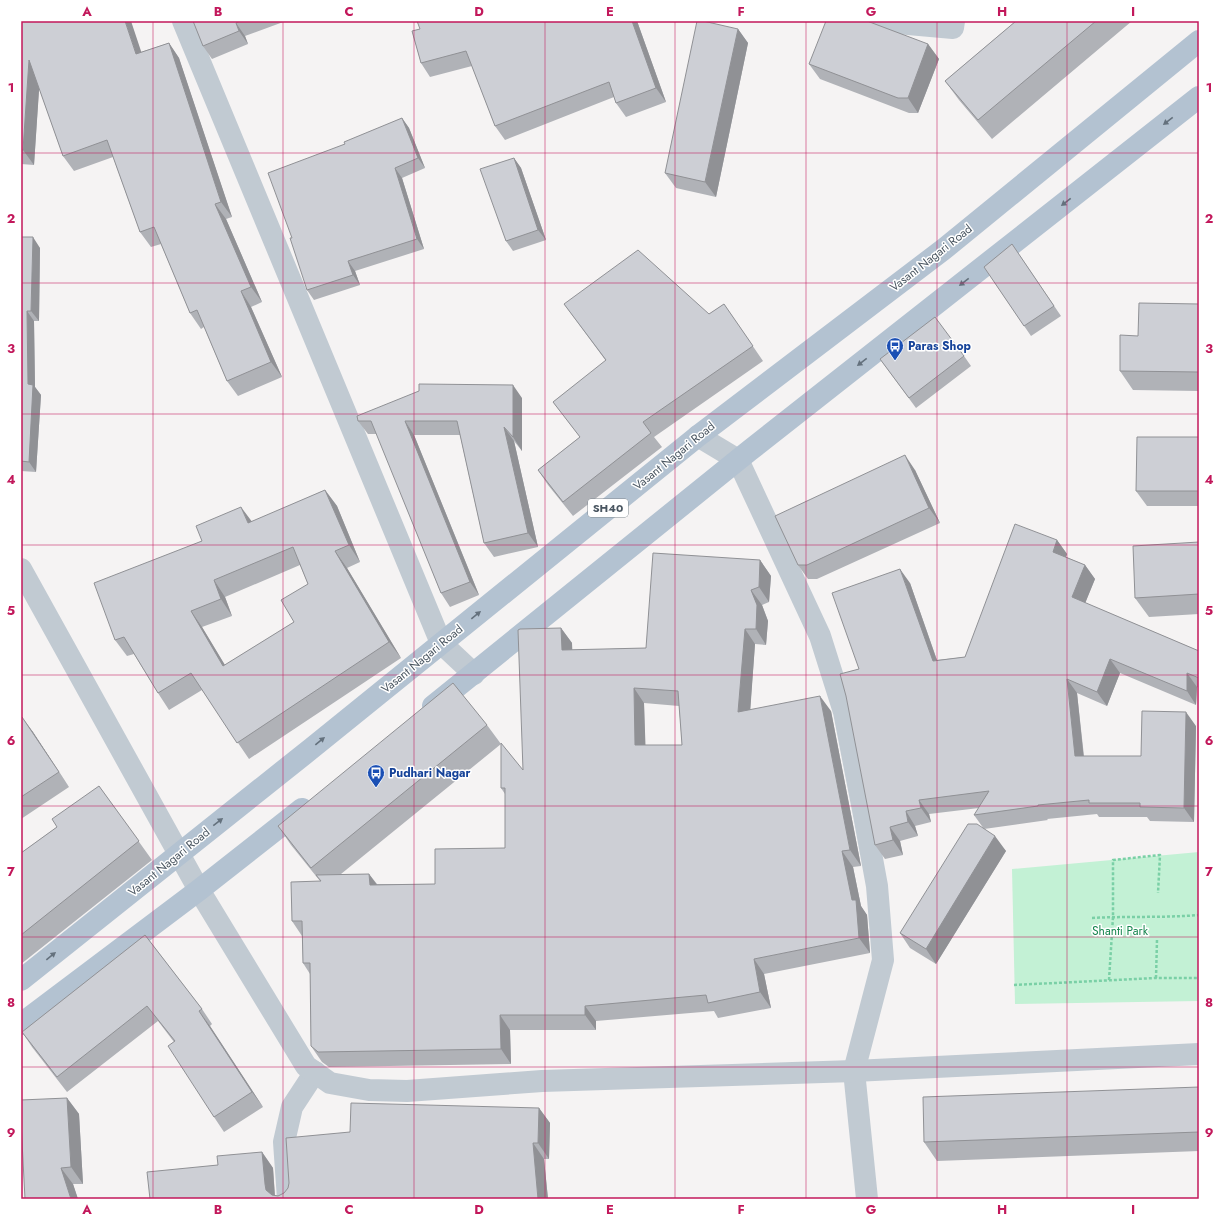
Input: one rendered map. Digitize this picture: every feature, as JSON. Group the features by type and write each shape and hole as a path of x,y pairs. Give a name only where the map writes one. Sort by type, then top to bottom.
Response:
{"main road":[{"name":"Vasant Nagari Road","path":"21,980 312,748 698,436 944,248 1199,41"},
{"path":"418,718 738,460 1199,97"},
{"path":"21,1024 318,797"}],"street":[{"path":"183,21 441,643 474,674"},
{"path":"874,21 954,28 954,21"},
{"path":"698,436 738,460 820,636 844,712 877,886 883,960 854,1071 867,1199"},
{"path":"21,569 198,890 306,1066 330,1083 369,1090 407,1091 542,1081 854,1071 1199,1054"},
{"path":"288,1199 284,1142 292,1107 315,1072"}],"path":[{"path":"1109,980 1113,917 1113,860 1160,855 1158,893"},
{"path":"1092,918 1199,916"},
{"path":"1156,978 1157,940"},
{"path":"1014,985 1156,978 1199,978"}],"green space":[{"name":"Shanti Park","path":"1199,852 1199,1001 1015,1004 1012,869"}],"building":[{"path":"21,21 125,21 136,54 169,43 221,202 215,204 251,287 241,291 271,362 227,381 197,310 190,313 154,227 140,232 107,140 63,156 29,60 23,150 21,150"},
{"path":"193,21 240,21 236,23 239,31 203,46"},
{"path":"417,21 632,21 656,88 616,103 609,82 495,126 466,51 421,63 412,31 420,29"},
{"path":"697,21 738,29 705,182 665,173"},
{"path":"826,21 867,21 928,44 908,98 898,98 809,64"},
{"path":"1016,21 1096,21 978,120 945,81"},
{"path":"402,118 418,158 395,168 417,239 348,261 353,275 307,290 290,238 292,238 268,173 345,144 344,142"},
{"path":"514,158 538,230 506,241 480,169"},
{"path":"21,237 33,237 31,311 27,311 28,384 33,385 29,462 21,461"},
{"path":"1012,244 1054,306 1024,326 984,267"},
{"path":"638,250 709,314 724,304 753,346 643,422 651,433 563,502 538,470 580,437 553,402 606,360 564,304"},
{"path":"1139,303 1199,304 1199,372 1120,371 1120,335 1138,336"},
{"path":"935,317 964,356 909,398 880,359"},
{"path":"419,384 513,385 513,437 504,427 528,533 484,543 457,421 405,421 470,582 441,593 371,421 358,421 357,416 419,391"},
{"path":"1137,437 1199,437 1199,491 1136,491"},
{"path":"905,455 929,508 807,565 798,565 775,516"},
{"path":"325,490 349,545 335,551 389,642 237,743 191,673 158,693 124,637 115,640 94,583 202,541 196,526 241,507 248,523","holes":["293,547 308,584 281,600 294,622 223,666 191,611 221,599 214,580"]},
{"path":"1015,524 1057,540 1053,552 1085,565 1072,597 1199,651 1199,678 1187,673 1187,691 1110,659 1097,692 1067,679 1075,756 1141,756 1142,711 1186,712 1184,808 1140,807 1140,803 1089,803 1089,800 1038,805 974,815 989,791 919,800 921,808 906,811 908,822 890,827 893,840 875,845 846,696 840,674 859,669 832,593 900,569 933,661 965,657"},
{"path":"1199,542 1199,594 1135,598 1133,546"},
{"path":"653,553 760,560 759,587 751,590 757,605 756,629 745,629 738,712 820,696 850,850 842,851 852,900 856,900 859,938 754,959 760,992 708,1003 706,995 585,1006 585,1015 500,1015 501,1049 318,1052 311,1046 310,963 303,963 302,921 292,921 291,882 321,881 316,875 369,874 370,885 435,884 435,849 505,848 505,788 501,788 501,743 523,770 518,630 561,628 562,650 646,648","holes":["634,688 678,691 682,745 635,745"]},
{"path":"453,683 487,725 311,868 278,826"},
{"path":"22,717 59,772 21,797 21,718"},
{"path":"99,786 139,841 21,935 21,853 57,827 52,819"},
{"path":"968,824 977,824 995,836 926,949 900,933"},
{"path":"145,935 202,1009 199,1011 252,1092 214,1117 168,1046 175,1041 147,1006 57,1077 22,1032"},
{"path":"1199,1087 1199,1132 924,1142 923,1097"},
{"path":"67,1098 71,1167 61,1168 71,1199 25,1199 21,1100"},
{"path":"351,1103 539,1108 538,1143 533,1143 538,1199 150,1199 147,1172 218,1165 217,1156 262,1152 266,1190 272,1195 278,1196 284,1193 288,1188 289,1183 286,1138 350,1132"}],"place":[{"name":"Paras Shop","path":"895,361"},
{"name":"Pudhari Nagar","path":"376,788"}]}
